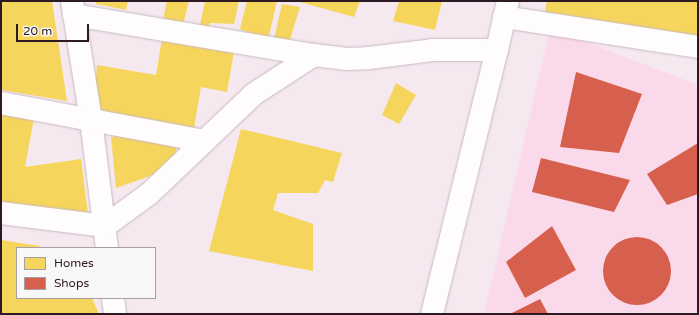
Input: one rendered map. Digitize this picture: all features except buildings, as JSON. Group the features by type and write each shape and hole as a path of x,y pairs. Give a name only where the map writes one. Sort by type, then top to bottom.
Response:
{"street":[{"path":"107,247 91,120 73,8 314,55 345,59 369,58 433,50 498,50"},
{"path":"432,314 498,50 506,9 698,47"},
{"path":"1,213 105,226 149,194 254,94 314,55"},
{"path":"1,103 204,141"},
{"path":"113,299 115,314"}],"shaded area":[{"path":"550,28 698,85 698,314 484,314"}]}
